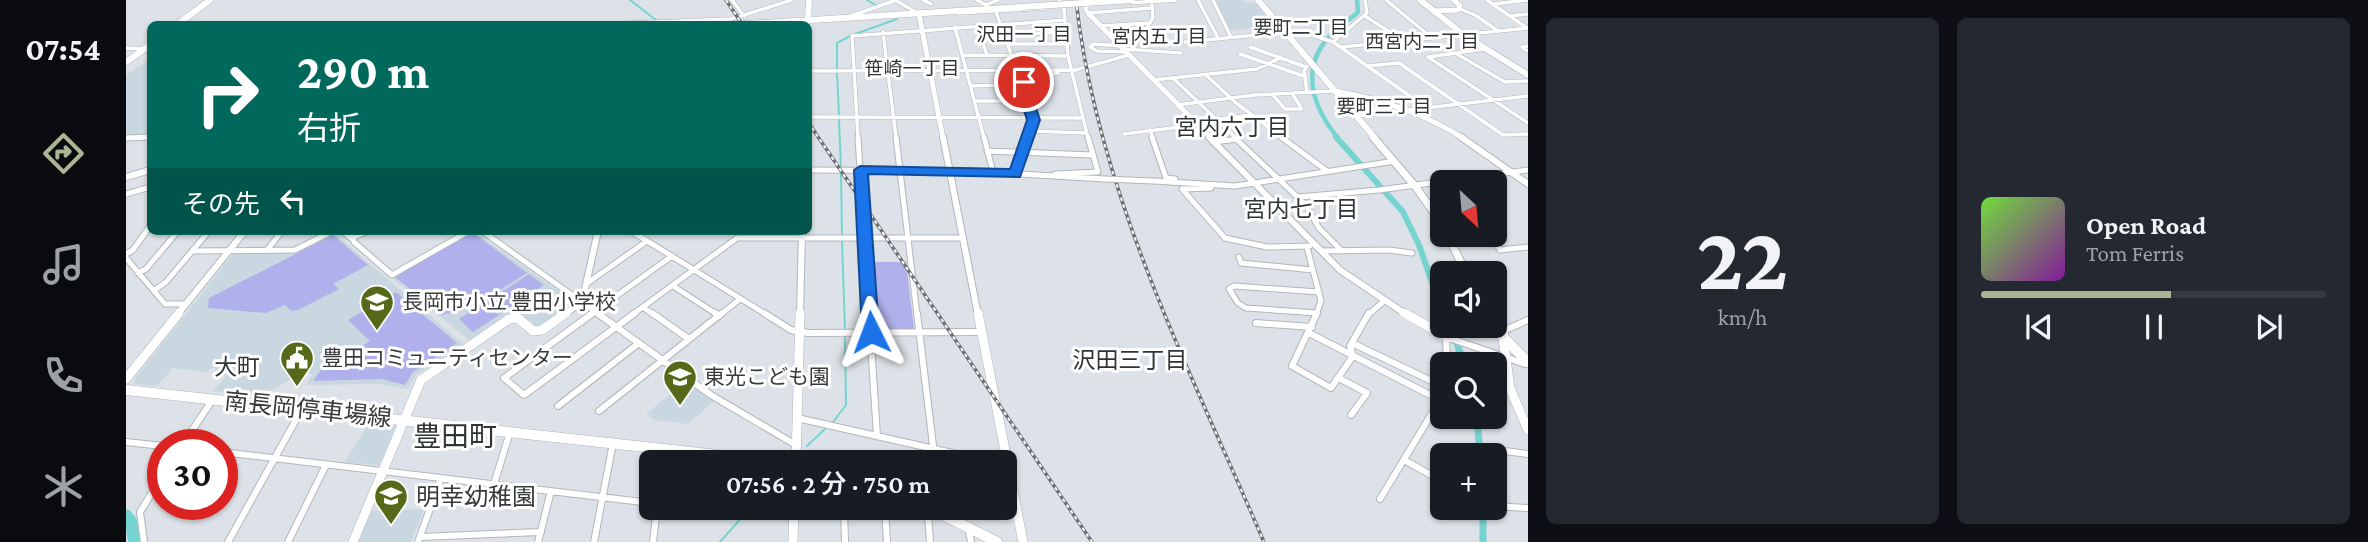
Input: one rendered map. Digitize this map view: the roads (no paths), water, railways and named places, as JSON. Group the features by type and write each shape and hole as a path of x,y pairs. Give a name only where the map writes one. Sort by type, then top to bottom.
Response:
{"highway":[{"path":"182,21 210,0"},
{"path":"190,21 216,0"},
{"path":"126,65 147,49"}],"main road":[{"path":"807,21 809,0"},
{"path":"812,23 1132,0"},
{"path":"1258,0 1308,63 1395,161 1430,207"},
{"path":"1420,0 1464,35 1528,75"},
{"path":"1506,338 1528,364"},
{"name":"南長岡停車場線","path":"126,390 675,450"},
{"path":"954,520 997,542"}],"street":[{"path":"732,0 746,21"},
{"path":"695,21 744,16 792,0"},
{"path":"850,19 853,15 896,0 919,14 1003,450"},
{"path":"923,0 931,5"},
{"path":"976,0 986,6"},
{"path":"986,6 998,0"},
{"path":"1088,9 1094,0"},
{"path":"1088,9 1176,0"},
{"path":"1198,0 1218,38"},
{"path":"1213,0 1231,37"},
{"path":"1332,41 1365,16 1368,9 1365,0"},
{"path":"1386,0 1432,38"},
{"path":"1454,0 1460,5 1460,9"},
{"path":"1487,0 1527,28"},
{"path":"1493,4 1528,0"},
{"path":"970,86 1021,82 1073,71 1127,51 1150,23 1151,2"},
{"path":"955,12 986,6 1061,3"},
{"path":"955,12 996,12 1061,3"},
{"path":"1024,175 1096,174 1068,55 1066,20 1061,3"},
{"path":"1088,9 1152,8"},
{"path":"1088,9 1101,26 1313,248 1384,301 1430,327"},
{"path":"1433,11 1460,9 1475,15 1498,32"},
{"path":"996,12 1033,116 1015,174"},
{"path":"1510,16 1528,14"},
{"path":"1365,16 1402,40"},
{"path":"877,436 852,36 1066,20"},
{"path":"1101,26 1150,23"},
{"path":"976,26 987,55"},
{"path":"955,27 993,172"},
{"path":"1342,47 1527,28"},
{"path":"1185,42 1296,30 1332,41 1427,108"},
{"path":"883,32 933,448"},
{"path":"1004,35 1067,32"},
{"path":"1007,44 1068,44"},
{"path":"1127,51 1094,44 1090,47 1097,51 1181,53"},
{"path":"1250,47 1280,58 1308,63 1308,93"},
{"path":"126,48 147,48"},
{"path":"1485,49 1428,57 1528,123"},
{"path":"1455,53 1507,83 1528,81"},
{"path":"1240,54 1306,77"},
{"path":"962,55 1068,55"},
{"path":"1153,80 1257,69 1280,58"},
{"path":"1367,66 1398,63 1503,135 1528,134"},
{"path":"812,71 1073,71"},
{"path":"1206,75 1253,116 1327,172"},
{"path":"1173,78 1306,205 1318,228 1342,251"},
{"path":"1177,105 1232,97 1335,91 1373,97 1412,110 1448,127 1528,184"},
{"path":"1273,95 1285,109 1302,109 1293,95"},
{"path":"1357,116 1528,96"},
{"path":"975,101 1027,101"},
{"path":"1218,119 1253,116"},
{"path":"812,117 1082,118"},
{"path":"1124,134 1196,125"},
{"path":"1150,130 1166,178 1217,186"},
{"path":"1030,131 1085,133"},
{"path":"126,138 147,136"},
{"path":"1213,142 1238,139"},
{"path":"987,151 1091,155"},
{"path":"1395,161 1254,184 1182,189 1225,238 1234,242 1342,251 1412,253"},
{"path":"812,170 993,172 1217,186"},
{"path":"1507,173 1528,170"},
{"path":"126,177 147,171"},
{"path":"1298,197 1430,183"},
{"path":"126,194 147,188"},
{"path":"147,230 126,256 165,304 186,304"},
{"path":"812,234 963,238"},
{"path":"138,273 146,269 175,235"},
{"path":"155,290 166,282 206,235"},
{"path":"126,379 242,235"},
{"path":"267,250 279,235"},
{"path":"192,251 297,249 325,235"},
{"path":"348,235 392,275 462,235"},
{"path":"353,238 360,235"},
{"path":"488,235 711,395 796,445"},
{"path":"353,542 421,380 509,319 518,318 533,331 542,330 582,302 597,235"},
{"path":"637,235 791,330 981,332"},
{"path":"672,256 504,378 524,395 737,238 754,235"},
{"path":"796,450 802,235"},
{"path":"586,284 647,241"},
{"path":"1498,247 1500,250 1528,247"},
{"path":"1313,248 1313,270 1321,301 1311,330 1293,366 1331,388 1353,356 1352,343 1370,312 1384,301"},
{"path":"1239,257 1241,263 1313,270"},
{"path":"673,286 719,316"},
{"path":"1317,313 1247,308 1238,303 1229,289 1234,286 1318,292"},
{"path":"599,411 740,299"},
{"path":"644,308 689,339"},
{"path":"1507,332 1528,320"},
{"path":"1256,323 1311,330 1353,356 1430,395"},
{"path":"1450,338 1490,352"},
{"path":"558,405 639,343"},
{"path":"1352,343 1430,380"},
{"path":"1507,358 1528,364"},
{"path":"1507,367 1513,397 1528,429"},
{"path":"1339,378 1367,393 1351,415"},
{"path":"193,429 213,398"},
{"path":"228,542 302,409"},
{"path":"1380,499 1430,417"},
{"path":"797,418 941,450"},
{"path":"494,484 510,432"},
{"path":"126,442 147,444"},
{"path":"594,542 613,443"},
{"path":"1507,451 1528,454"},
{"path":"238,454 639,502"},
{"path":"1404,460 1430,474"},
{"path":"288,542 326,465"},
{"path":"441,478 419,539 541,532"},
{"path":"538,542 551,491"},
{"path":"144,542 140,512 147,501"},
{"path":"1507,507 1528,508"},
{"path":"1017,515 1023,542"},
{"path":"653,542 656,520"},
{"path":"793,542 794,520"},
{"path":"844,520 845,542"},
{"path":"886,520 887,542"},
{"path":"928,520 930,542"},
{"path":"968,527 971,542"}],"waterway":[{"path":"630,0 656,20"},
{"path":"867,0 877,6"},
{"path":"1338,138 1316,102 1312,76 1319,50 1335,31 1358,12 1357,0"},
{"path":"855,34 897,19"},
{"path":"837,70 837,43 850,36"},
{"path":"837,73 839,115"},
{"path":"839,120 841,168"},
{"path":"1336,137 1403,212 1430,277"},
{"path":"841,174 842,235"},
{"path":"842,241 845,330"},
{"path":"833,422 846,405 845,337"},
{"path":"1455,338 1460,352"},
{"path":"807,446 825,429"},
{"path":"1478,429 1479,443"},
{"path":"126,515 131,521 134,542"},
{"path":"720,542 739,520"},
{"path":"1483,520 1483,542"}],"railway":[{"path":"726,0 740,21"},
{"path":"1076,0 1087,71 1125,210 1177,344 1264,542"},
{"path":"812,128 1092,542"}],"place":[{"name":"長岡市小立 豊田小学校","path":"377,332"},
{"name":"豊田コミュニティセンター","path":"297,388"},
{"name":"東光こども園","path":"680,407"},
{"name":"明幸幼稚園","path":"391,526"}],"district":[{"name":"要町二丁目","path":"1301,27"},
{"name":"沢田一丁目","path":"1024,34"},
{"name":"宮内五丁目","path":"1159,36"},
{"name":"西宮内二丁目","path":"1422,41"},
{"name":"笹崎一丁目","path":"912,68"},
{"name":"要町三丁目","path":"1384,106"},
{"name":"宮内六丁目","path":"1232,127"},
{"name":"宮内七丁目","path":"1301,209"},
{"name":"沢田三丁目","path":"1130,360"},
{"name":"大町","path":"237,367"},
{"name":"豊田町","path":"455,436"}]}
